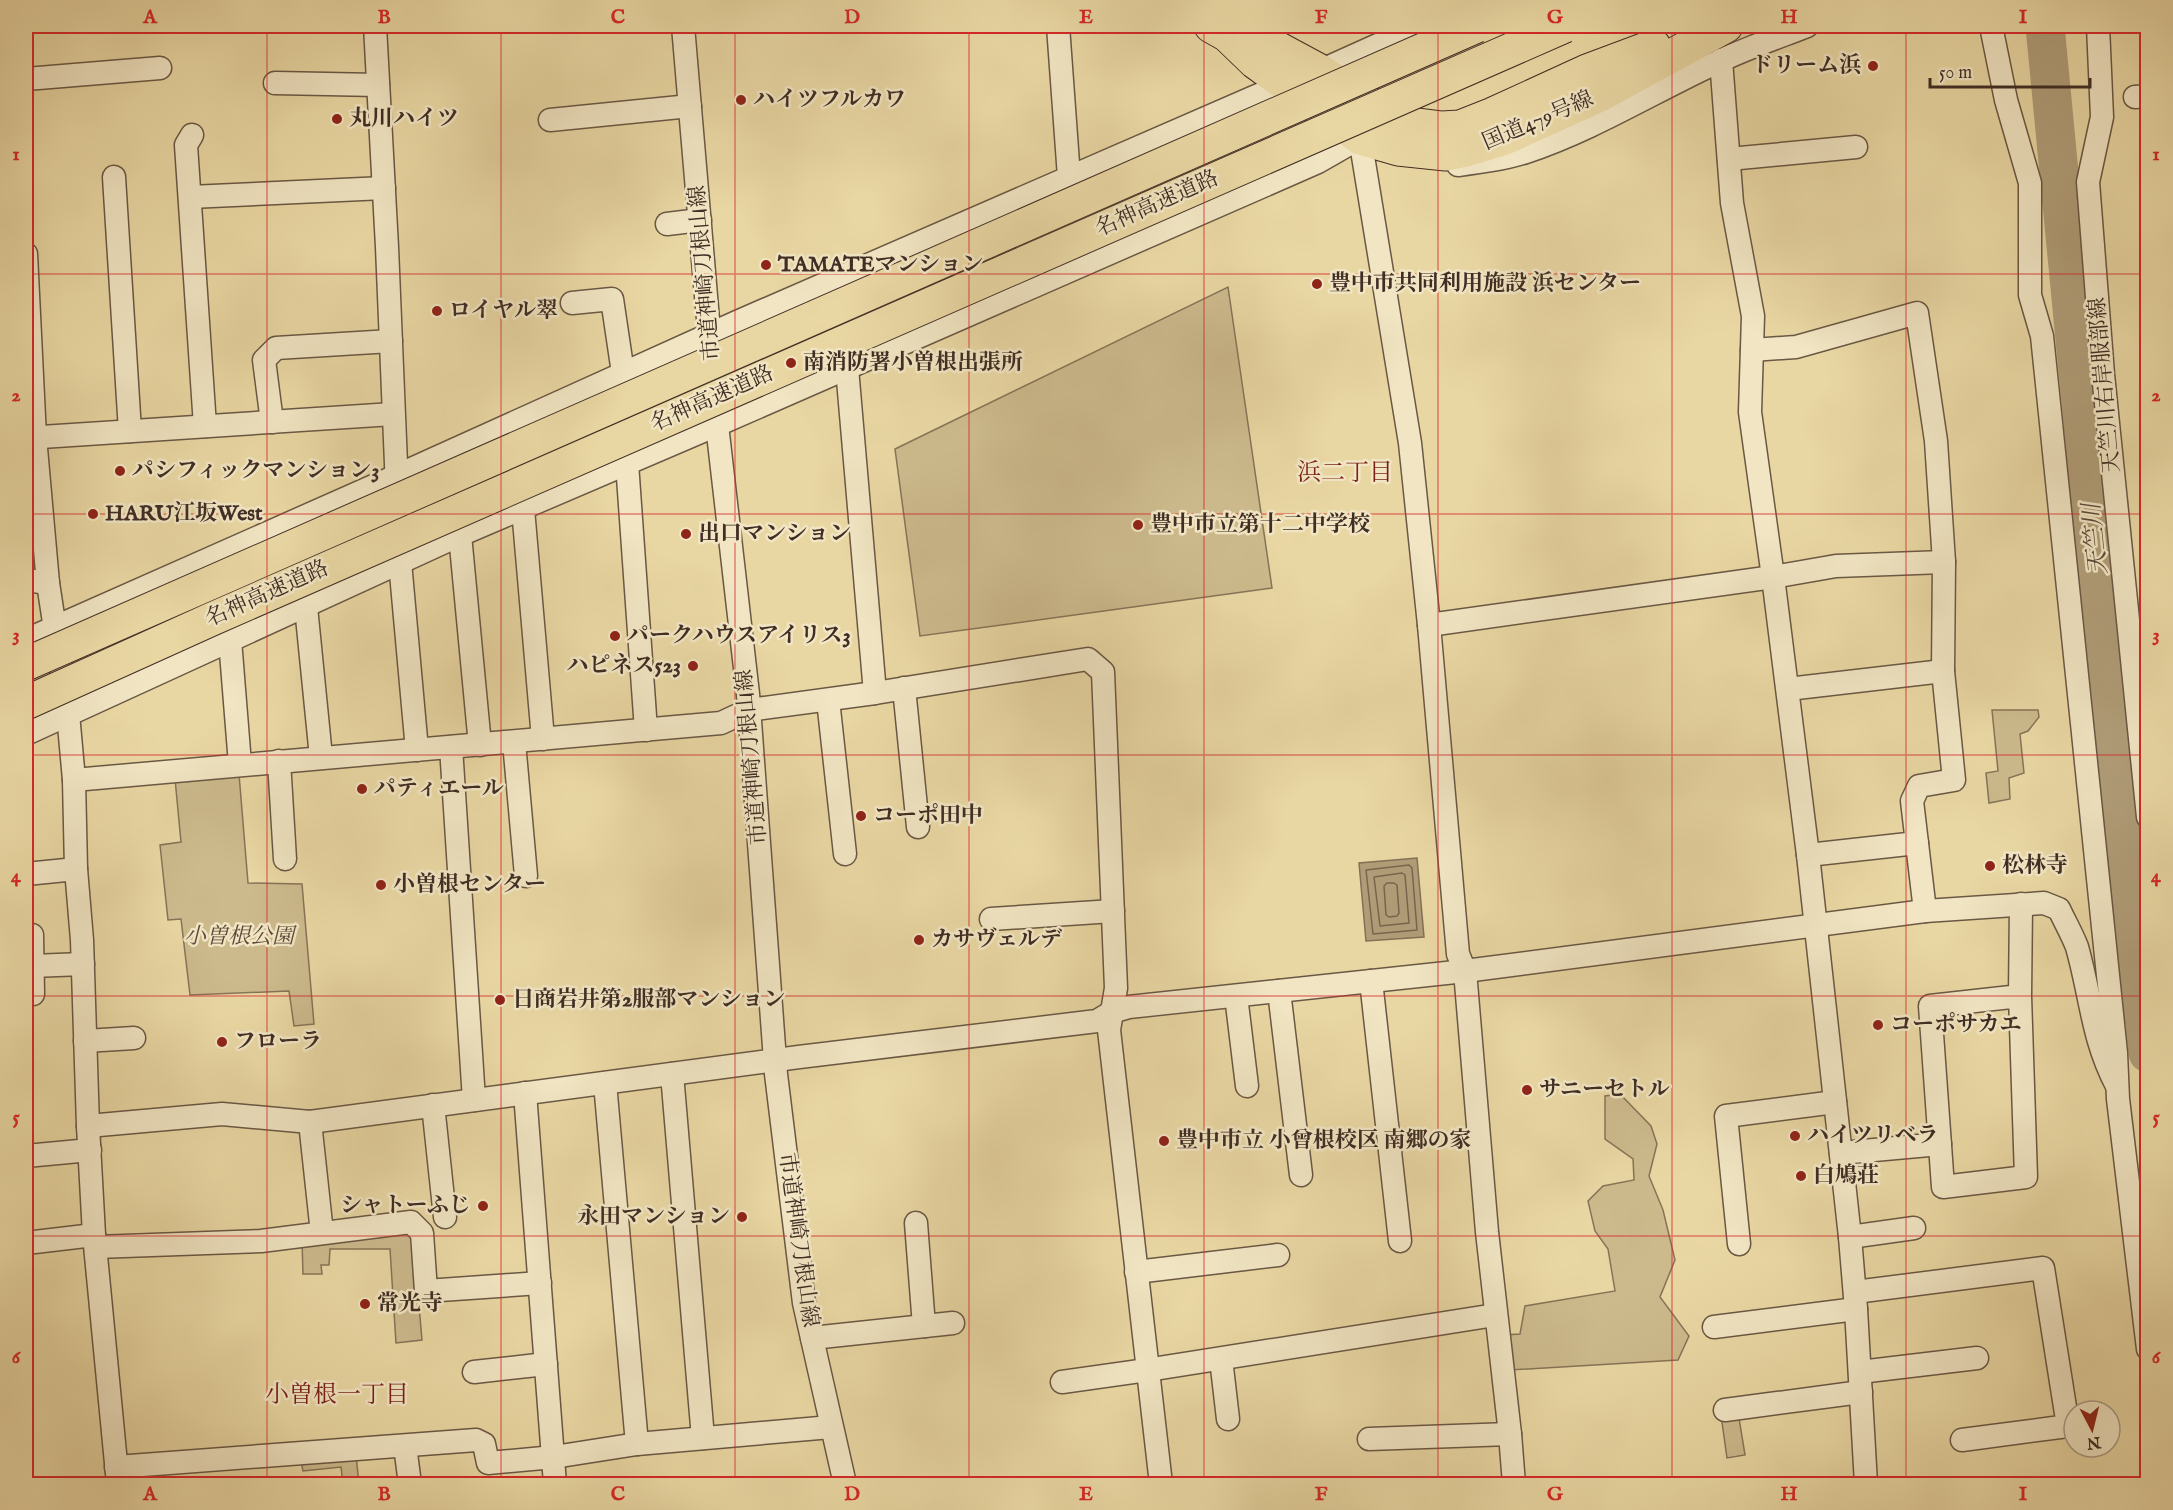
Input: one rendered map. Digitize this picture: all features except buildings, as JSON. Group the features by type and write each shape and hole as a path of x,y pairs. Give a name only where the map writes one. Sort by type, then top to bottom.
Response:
{"highway":[{"name":"名神高速道路","path":"26,664 1477,26"},
{"name":"名神高速道路","path":"26,703 212,618 1564,26"},
{"name":"国道479号線","path":"1219,30 1268,44 1320,70 1403,123 1442,128 1460,127 1587,70 1712,26"},
{"name":"国道479号線","path":"1219,30 1255,62 1360,138 1398,149 1446,154 1503,140 1600,95 1726,26"}],"street":[{"path":"375,26 384,188 396,246 391,341 393,414 400,564 417,750"},
{"name":"市道神崎刀根山線","path":"683,26 717,425 749,710 775,1061 804,1303 844,1485"},
{"path":"1058,26 1069,177"},
{"path":"1320,70 1420,26"},
{"path":"1360,138 1411,160 1456,165 1524,152 1607,118 1781,30 1807,26"},
{"path":"1991,26 2006,100 2030,183 2030,295 2042,336 2115,1042 2117,1086 2148,1349"},
{"name":"天竺川右岸服部線","path":"2098,26 2102,117 2088,182 2103,374 2148,817"},
{"path":"1721,60 1732,203 1754,316 1750,412 1788,689 1850,1237 1856,1300 1866,1485"},
{"path":"26,79 160,68"},
{"path":"275,83 378,85"},
{"path":"26,639 396,476 710,334 1284,84"},
{"path":"550,120 690,106"},
{"path":"192,135 186,145 204,426"},
{"path":"26,734 460,535 1318,162 1360,138"},
{"path":"1360,138 1410,443 1429,625 1458,954 1465,971 1495,1315 1514,1485"},
{"path":"1729,159 1856,147"},
{"path":"114,177 130,431"},
{"path":"190,197 384,188"},
{"path":"667,224 700,220"},
{"path":"26,254 30,438 48,583 68,714 74,780 76,869 83,964 88,1126 95,1241 117,1476 476,1440 484,1444 488,1463 554,1458 637,1444 831,1427"},
{"path":"572,303 612,299 622,373"},
{"path":"1752,350 1796,347 1917,313 1936,441 1944,562 1942,671 1954,780 1919,786 1912,801 1925,911"},
{"path":"272,422 264,360 276,348 391,341"},
{"path":"847,368 875,693"},
{"path":"30,438 393,414"},
{"path":"627,463 646,729"},
{"path":"523,509 543,739"},
{"path":"460,535 480,745"},
{"path":"1429,625 1773,577 1836,566 1944,562"},
{"path":"26,580 48,583"},
{"path":"306,607 321,757"},
{"path":"230,640 240,764"},
{"path":"74,780 721,723 749,710 875,693 1088,659 1103,672 1116,988 1109,1030 1161,1485"},
{"path":"1788,689 1942,671"},
{"path":"904,688 918,827"},
{"path":"828,700 845,854"},
{"path":"514,742 526,876"},
{"path":"451,747 474,1100"},
{"path":"279,761 285,859"},
{"path":"1808,855 1917,843"},
{"path":"26,874 76,869"},
{"path":"88,1126 222,1114 310,1122 1097,1021 1112,1012 1129,1007 1465,971 1925,911 2044,903 2059,909 2068,926 2076,947 2103,1055 2117,1086"},
{"path":"2020,996 1930,1006 1943,1187 2026,1177 2020,996 2021,904"},
{"path":"991,919 1113,911"},
{"path":"32,935 33,994"},
{"path":"32,966 83,964"},
{"path":"1371,981 1400,1241"},
{"path":"1279,991 1301,1175"},
{"path":"1236,996 1247,1086"},
{"path":"85,1041 134,1038"},
{"path":"672,1074 703,1438"},
{"path":"605,1083 637,1444"},
{"path":"525,1093 555,1485"},
{"path":"1739,1244 1726,1116 1835,1102"},
{"path":"433,1105 445,1217"},
{"path":"310,1122 322,1233"},
{"path":"1841,1153 1940,1144"},
{"path":"26,1156 90,1150"},
{"path":"26,1243 261,1241 411,1222 422,1233 426,1292 540,1283"},
{"path":"916,1223 924,1326"},
{"path":"1850,1237 1914,1228"},
{"path":"1136,1272 1278,1255"},
{"path":"1714,1327 2043,1268 2068,1426 1962,1440"},
{"path":"1062,1382 1495,1315"},
{"path":"812,1338 953,1323"},
{"path":"1725,1410 1977,1358"},
{"path":"1221,1359 1228,1419"},
{"path":"474,1372 546,1365"},
{"path":"1368,1439 1510,1434"},
{"path":"405,1446 410,1485"}],"green space":[{"path":"1228,287 1272,588 920,636 895,449"},
{"path":"1992,710 2038,710 2039,717 2028,731 2020,734 2024,773 2009,778 2010,799 1989,803 1986,773 1998,771"},
{"name":"小曽根公園","path":"239,774 248,883 302,884 314,1024 294,1026 289,991 190,995 181,919 168,920 160,845 181,842 175,779"},
{"path":"1620,1094 1651,1126 1657,1144 1649,1176 1663,1210 1675,1260 1660,1297 1689,1336 1678,1360 1510,1370 1504,1335 1520,1334 1525,1306 1615,1291 1608,1249 1595,1231 1588,1201 1603,1186 1634,1180 1633,1159 1605,1139 1605,1096"},
{"path":"404,1228 413,1236 422,1340 396,1343 390,1249 330,1249 329,1265 321,1265 322,1274 303,1274 302,1241"},
{"path":"1738,1412 1745,1455 1727,1458 1721,1415"},
{"path":"356,1455 359,1484 343,1484 341,1467 303,1471 301,1461"}],"water":[{"path":"1417,858 1424,937 1366,941 1359,863"}],"waterway":[{"name":"天竺川","path":"2045,26 2118,789 2148,1053"}],"place":[{"name":"ドリーム浜","path":"1873,66"},
{"name":"ハイツフルカワ","path":"741,100"},
{"name":"丸川ハイツ","path":"337,119"},
{"name":"TAMATEマンション","path":"766,265"},
{"name":"豊中市共同利用施設 浜センター","path":"1317,284"},
{"name":"ロイヤル翠","path":"437,311"},
{"name":"南消防署小曽根出張所","path":"791,363"},
{"name":"パシフィックマンション3","path":"120,471"},
{"name":"HARU江坂West","path":"93,514"},
{"name":"豊中市立第十二中学校","path":"1138,525"},
{"name":"出口マンション","path":"686,534"},
{"name":"パークハウスアイリス3","path":"615,636"},
{"name":"ハピネス523","path":"693,666"},
{"name":"パティエール","path":"362,789"},
{"name":"コーポ田中","path":"861,816"},
{"name":"松林寺","path":"1990,866"},
{"name":"小曽根センター","path":"381,885"},
{"name":"カサヴェルデ","path":"919,940"},
{"name":"日商岩井第2服部マンション","path":"500,1000"},
{"name":"コーポサカエ","path":"1878,1025"},
{"name":"フローラ","path":"222,1042"},
{"name":"サニーセトル","path":"1527,1090"},
{"name":"ハイツリベラ","path":"1795,1136"},
{"name":"豊中市立 小曾根校区 南郷の家","path":"1164,1141"},
{"name":"白鳩荘","path":"1801,1176"},
{"name":"シャトーふじ","path":"483,1206"},
{"name":"永田マンション","path":"742,1217"},
{"name":"常光寺","path":"365,1304"}],"district":[{"name":"浜二丁目","path":"1345,473"},
{"name":"小曽根一丁目","path":"337,1395"}]}
